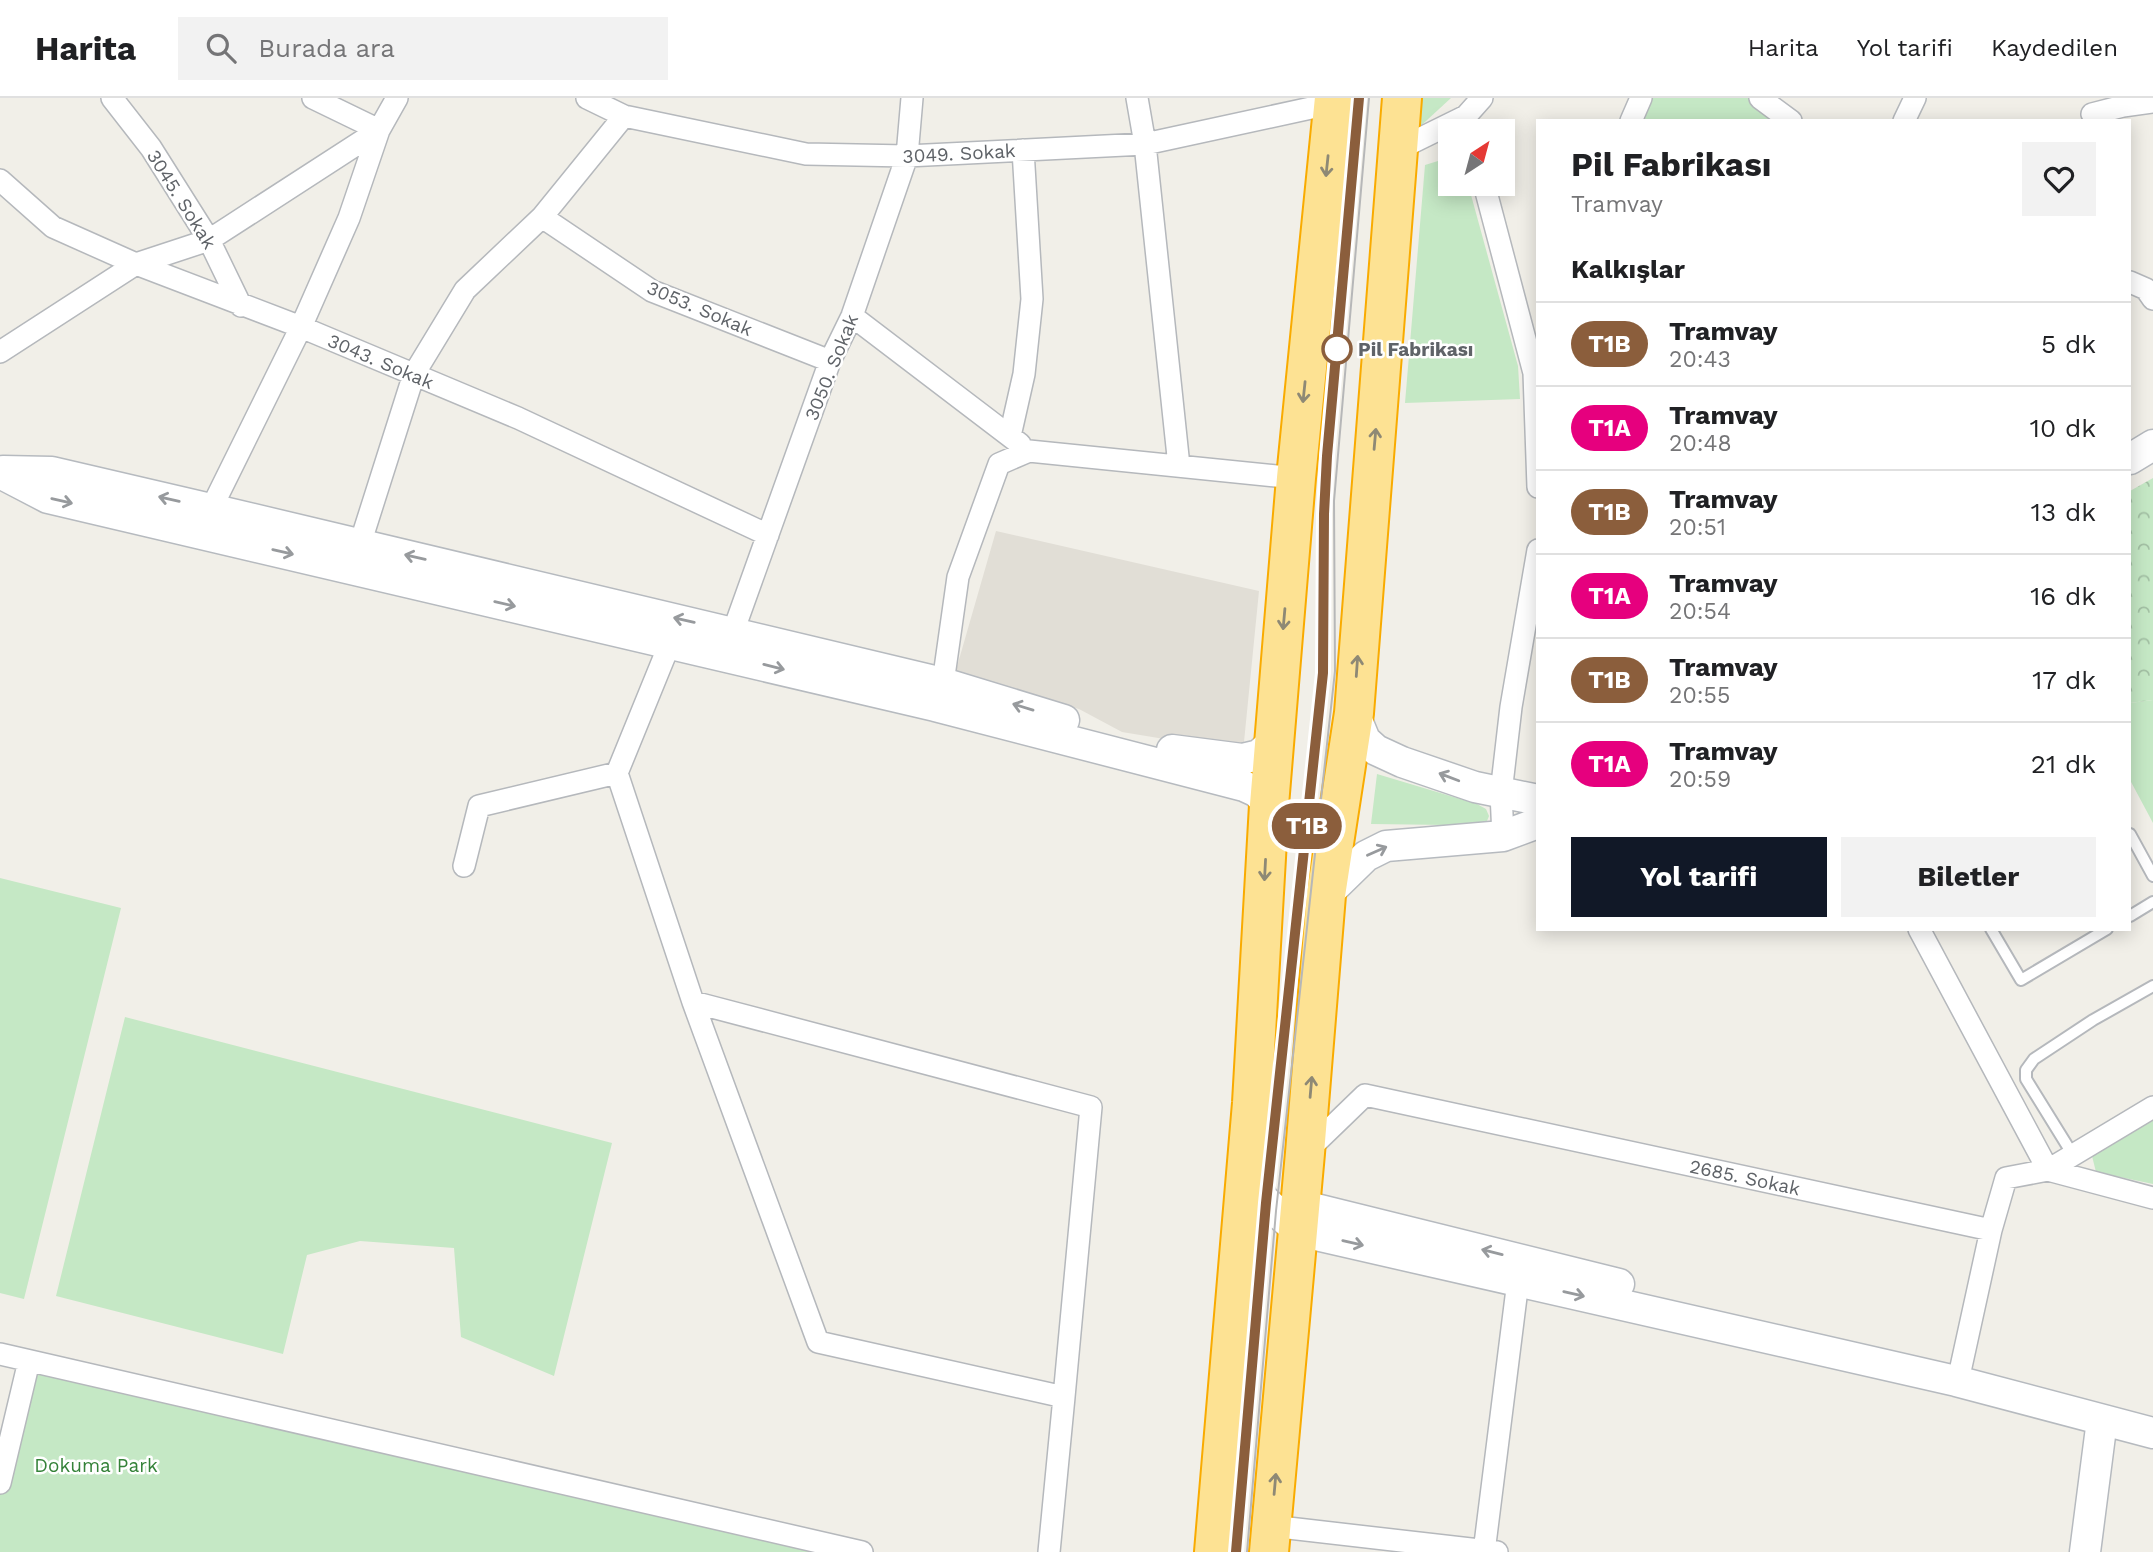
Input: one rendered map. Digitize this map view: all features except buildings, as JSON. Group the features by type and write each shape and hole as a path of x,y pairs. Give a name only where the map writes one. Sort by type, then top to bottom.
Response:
{"highway":[{"path":"1270,1539 1326,895 1354,713 1402,98"},
{"path":"1214,1552 1247,1164 1274,741 1296,478 1334,100"}],"street":[{"name":"3045. Sokak","path":"112,98 151,148 209,240 241,306"},
{"path":"313,98 379,130"},
{"path":"211,509 301,327 349,218 379,130 397,98"},
{"name":"3049. Sokak","path":"587,98 624,116 806,154 906,156 1145,144 1334,100"},
{"name":"3050. Sokak","path":"730,644 830,361 852,316 906,156 912,98"},
{"path":"1137,98 1145,144 1180,466"},
{"path":"1399,149 1468,115 1482,98"},
{"path":"1632,119 1641,98"},
{"path":"1760,98 1788,119"},
{"path":"1905,119 1915,98"},
{"path":"2094,111 2153,102"},
{"path":"360,544 414,374 465,290 542,217 624,116"},
{"path":"0,352 135,264 209,240 379,130"},
{"path":"1010,436 1024,374 1032,299 1023,150"},
{"name":"3043. Sokak","path":"0,180 54,227 135,264 301,327 517,418 768,535"},
{"path":"1487,196 1536,371"},
{"name":"3053. Sokak","path":"542,217 652,291 830,361"},
{"path":"2131,282 2146,289 2153,299"},
{"path":"852,316 1029,451"},
{"path":"2131,458 2153,445"},
{"path":"943,683 958,577 999,464 1029,451 1296,478"},
{"path":"0,472 52,472 360,544 730,644 935,706 1133,759 1242,759 1259,755 1274,741"},
{"path":"0,472 48,498 670,643 730,644 943,683 1136,742 1257,792 1269,805"},
{"path":"1503,836 1501,793 1511,707 1536,562"},
{"path":"670,643 617,773 694,1002 818,1342 1064,1397"},
{"path":"1354,713 1365,740 1376,750 1402,762 1475,787 1536,800"},
{"path":"464,866 479,806 617,773"},
{"path":"1326,895 1351,868 1366,856 1386,846 1503,836 1536,823"},
{"path":"1920,931 2048,1170 2153,1198"},
{"path":"694,1002 1091,1107 1049,1552"},
{"name":"2685. Sokak","path":"1305,1153 1364,1095 1992,1230"},
{"path":"1961,1367 1992,1230 2007,1178 2048,1170 2153,1107"},
{"path":"1247,1164 1263,1199 1299,1218 1518,1281 1956,1381 2153,1433"},
{"path":"1299,1218 1961,1367 2153,1416"},
{"path":"1270,1539 1488,1552 1518,1281"},
{"path":"0,1354 862,1552"},
{"path":"0,1483 29,1361"},
{"path":"2085,1552 2102,1420"}],"lane":[{"path":"2131,836 2153,876"},
{"path":"2131,915 2153,902"},
{"path":"1992,931 2021,980 2104,931"},
{"path":"2073,1155 2026,1079 2026,1070 2034,1059 2153,986"}],"shaded area":[{"path":"996,531 1259,591 1243,752 1122,732 1079,709 954,677"}],"green space":[{"path":"1416,98 1451,98 1413,133"},
{"path":"1652,98 1748,98 1774,119 1645,119"},
{"path":"1438,161 1438,196 1471,196 1518,366 1520,399 1405,403 1425,165"},
{"path":"2153,478 2153,700 2131,703 2131,490"},
{"path":"2153,700 2153,823 2131,782 2131,703"},
{"path":"1377,774 1477,804 1486,809 1489,816 1487,821 1482,826 1473,828 1371,824"},
{"path":"0,878 121,908 24,1299 0,1293"},
{"path":"125,1017 612,1143 554,1376 461,1337 454,1248 360,1241 307,1255 283,1354 56,1296"},
{"path":"2153,1119 2153,1184 2096,1172 2092,1156"},
{"name":"Dokuma Park","path":"29,1361 859,1552 0,1552 0,1483"}],"tram line":[{"name":"T1B","path":"1236,1552 1266,1203 1323,673 1327,456 1359,98"},
{"path":"1247,1552 1276,1211 1335,671 1334,501 1369,98"},
{"path":"1325,489 1356,126"},
{"path":"1269,1175 1323,673 1324,604"},
{"path":"1236,1552 1254,1349"}],"place":[{"name":"Pil Fabrikası","path":"1337,349"}]}
